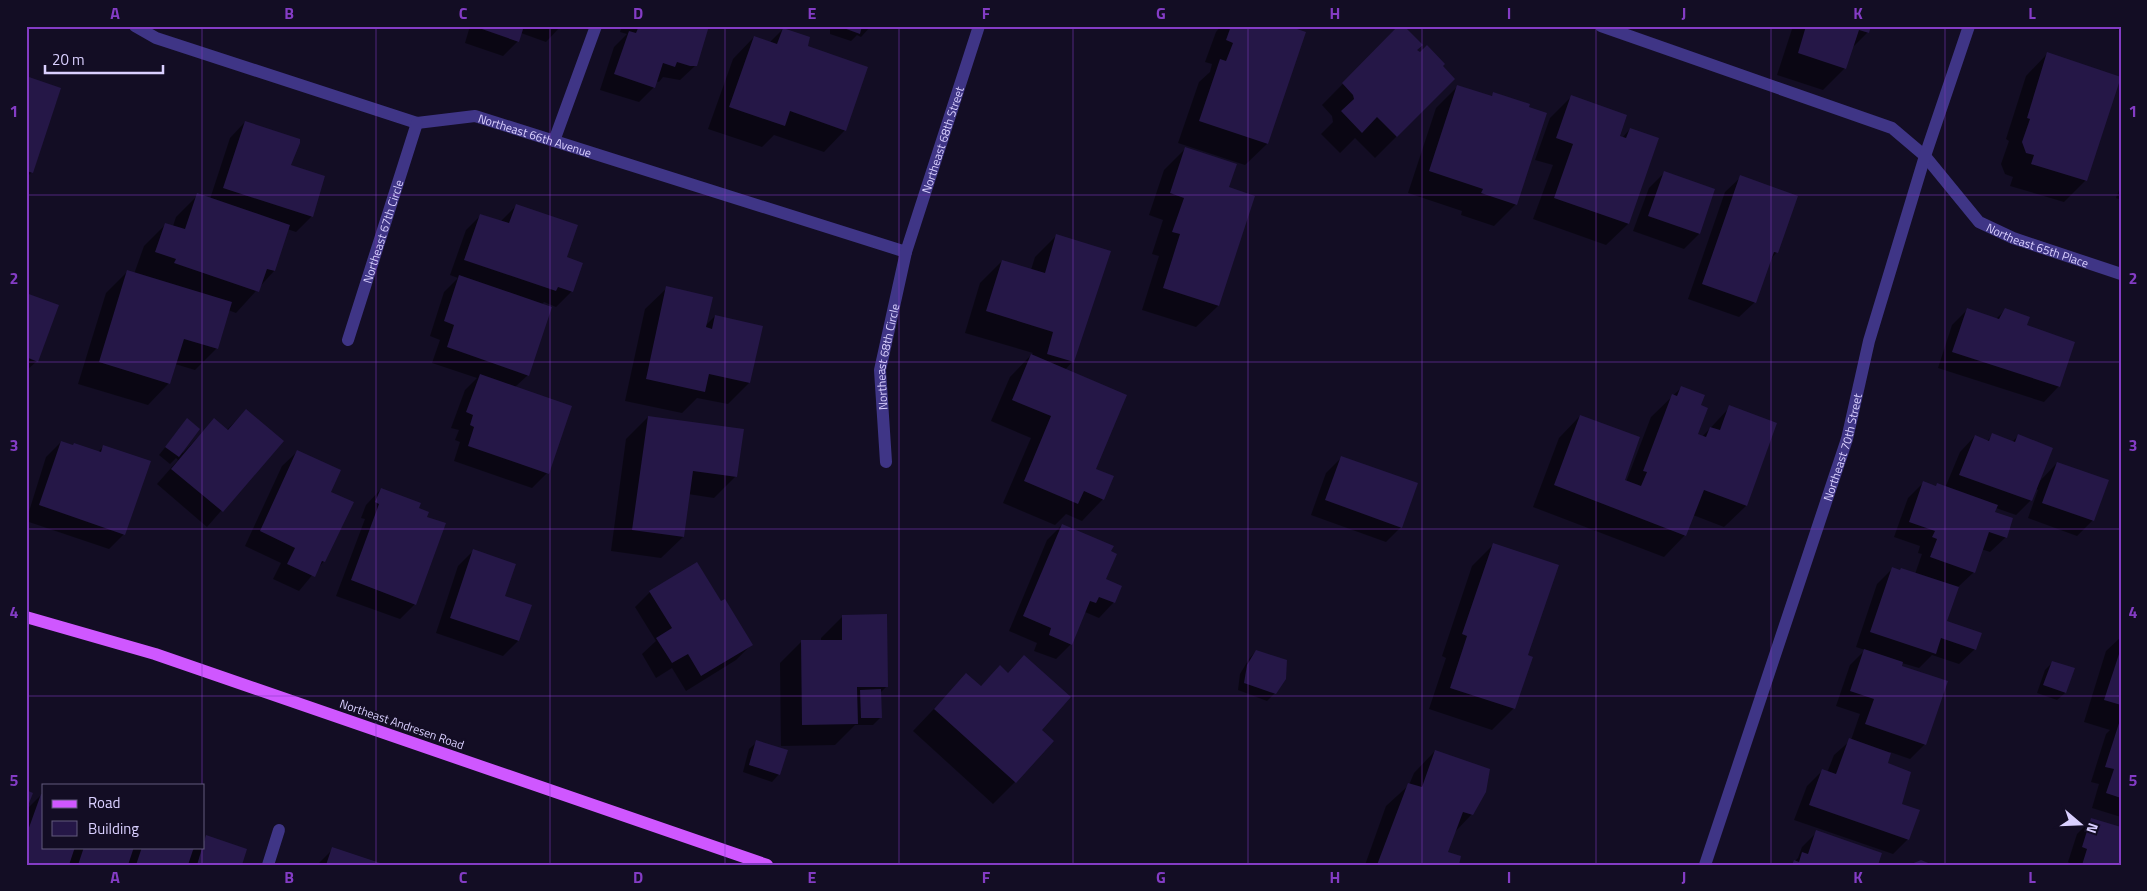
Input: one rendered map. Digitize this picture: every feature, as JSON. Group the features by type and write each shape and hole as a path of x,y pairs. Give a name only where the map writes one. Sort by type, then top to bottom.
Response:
{"main road":[{"name":"Northeast Andresen Road","path":"26,617 155,654 767,865"}],"street":[{"name":"Northeast 66th Avenue","path":"135,26 156,38 417,123 476,116 906,252"},
{"path":"554,141 596,26"},
{"name":"Northeast 68th Street","path":"906,252 979,26"},
{"name":"Northeast 65th Place","path":"1601,26 1892,128 1925,156 1979,222 2013,238 2121,274"},
{"name":"Northeast 70th Street","path":"1706,865 1847,438 1869,341 1925,156 1969,26"},
{"name":"Northeast 67th Circle","path":"348,340 417,123"},
{"name":"Northeast 68th Circle","path":"886,462 880,370 906,252"},
{"path":"268,865 279,830"}],"building":[{"path":"480,26 524,26 519,42 479,28"},
{"path":"639,26 709,26 697,66 677,62 675,67 663,63 655,88 614,74 629,31 636,33"},
{"path":"838,26 862,26 860,34"},
{"path":"1231,26 1288,26 1306,32 1268,144 1199,121 1220,59 1226,61 1233,43 1226,40"},
{"path":"1398,26 1404,26 1423,45 1417,50 1420,52 1427,45 1445,64 1443,66 1455,79 1397,137 1377,117 1362,133 1341,111 1354,99 1353,95 1342,83"},
{"path":"1806,26 1871,26 1869,33 1859,30 1846,69 1798,53"},
{"path":"783,28 810,37 808,46 868,67 846,131 790,111 785,126 729,107 754,36 777,44"},
{"path":"2047,52 2121,77 2087,181 2031,164 2034,155 2026,153 2022,142 2030,119 2027,118"},
{"path":"26,76 61,88 33,173 26,171"},
{"path":"1457,85 1492,96 1493,92 1530,104 1529,107 1547,113 1517,205 1481,193 1483,189 1429,171"},
{"path":"1571,95 1627,115 1620,136 1626,138 1630,128 1659,138 1629,224 1554,198 1573,144 1556,138"},
{"path":"245,121 300,139 291,165 325,176 313,217 223,188"},
{"path":"1185,147 1237,164 1229,187 1255,196 1219,306 1163,288 1180,234 1172,232 1184,198 1170,193"},
{"path":"1664,171 1715,189 1700,234 1648,216"},
{"path":"1740,175 1798,196 1778,253 1774,252 1756,303 1702,284"},
{"path":"197,193 290,225 275,271 267,269 259,292 174,263 176,259 155,252 165,223 185,229"},
{"path":"516,204 578,225 567,257 583,263 573,292 558,287 556,291 464,260 480,214 509,223"},
{"path":"1056,234 1111,251 1074,362 1047,354 1053,332 986,311 1002,260 1045,273"},
{"path":"127,270 232,302 218,349 184,339 170,384 99,362"},
{"path":"459,275 552,307 529,376 447,347 454,325 444,321"},
{"path":"666,286 713,297 706,327 712,329 715,315 763,326 750,383 709,374 705,392 646,379"},
{"path":"26,293 59,305 38,362 26,357"},
{"path":"1967,308 1999,319 2005,308 2030,317 2027,325 2075,342 2060,387 1952,352"},
{"path":"1031,354 1127,395 1096,469 1114,476 1104,500 1084,491 1078,504 1024,481 1051,416 1012,400"},
{"path":"480,374 572,406 549,474 468,446 474,427 470,425 473,415 466,412"},
{"path":"1681,386 1705,395 1701,405 1708,408 1698,434 1706,437 1710,427 1720,430 1729,405 1777,423 1747,506 1704,490 1686,536 1554,485 1580,415 1640,437 1625,480 1641,486 1647,472 1643,471 1672,394 1677,396"},
{"path":"246,409 284,441 223,512 171,469 214,418 228,430"},
{"path":"648,416 744,429 737,477 693,471 684,537 632,530"},
{"path":"187,418 200,429 179,457 165,447"},
{"path":"1992,433 2015,442 2018,434 2053,448 2032,501 1959,475 1975,435 1989,441"},
{"path":"61,441 73,445 74,443 101,452 103,445 151,461 125,535 39,505"},
{"path":"297,450 341,470 331,492 354,502 325,562 322,561 315,577 287,564 295,548 260,531"},
{"path":"1341,456 1418,483 1402,528 1325,500"},
{"path":"2057,462 2109,480 2094,521 2042,503"},
{"path":"1923,481 1936,486 1937,483 1998,505 1995,512 2013,518 2007,538 1989,532 1975,573 1930,557 1937,539 1932,537 1935,531 1909,522"},
{"path":"381,488 421,503 419,508 429,512 427,517 446,523 416,605 351,580 379,504 375,502"},
{"path":"1062,524 1114,546 1111,551 1117,554 1106,579 1122,586 1115,603 1099,597 1096,603 1090,601 1072,645 1049,635 1051,628 1023,616"},
{"path":"1493,543 1559,565 1528,655 1533,657 1515,709 1450,688 1467,636 1462,634"},
{"path":"473,549 516,564 505,596 532,605 519,641 450,618"},
{"path":"697,562 721,601 725,599 753,645 701,676 688,654 672,663 656,638 672,628 649,591"},
{"path":"1892,567 1900,570 1901,568 1959,587 1947,621 1982,633 1976,650 1941,638 1936,654 1870,632"},
{"path":"887,614 888,687 857,687 858,724 802,725 801,640 842,640 842,615"},
{"path":"1864,649 1903,662 1902,666 1948,681 1926,745 1865,724 1874,699 1850,691"},
{"path":"1256,650 1287,660 1286,679 1276,694 1244,683 1247,665"},
{"path":"2121,651 2121,705 2104,700"},
{"path":"1024,655 1071,697 1042,730 1054,741 1016,783 934,709 966,673 981,686 1000,665 1008,673"},
{"path":"2052,661 2075,668 2066,693 2043,685"},
{"path":"881,689 882,718 861,718 860,690"},
{"path":"2120,720 2121,798 2106,793 2114,769 2105,767"},
{"path":"1849,738 1891,753 1888,763 1911,772 1902,804 1920,810 1909,840 1809,805 1822,769 1836,774"},
{"path":"756,740 788,750 780,775 749,765"},
{"path":"1435,750 1490,769 1486,792 1473,815 1463,812 1448,852 1461,856 1459,865 1377,865 1408,783 1422,787"},
{"path":"26,790 33,793 26,811"},
{"path":"42,794 42,848 75,848 69,865 26,865 26,836"},
{"path":"2091,818 2121,827 2121,865 2082,865 2087,849 2082,847"},
{"path":"1816,830 1882,853 1878,865 1792,865 1794,860 1799,862 1802,852 1808,854"},
{"path":"206,835 247,849 242,865 197,865 202,848 205,848"},
{"path":"332,847 383,864 383,865 326,865"},
{"path":"84,848 134,848 128,865 78,865"},
{"path":"142,848 194,848 188,865 136,865"},
{"path":"1921,860 1933,865 1909,865"}]}
